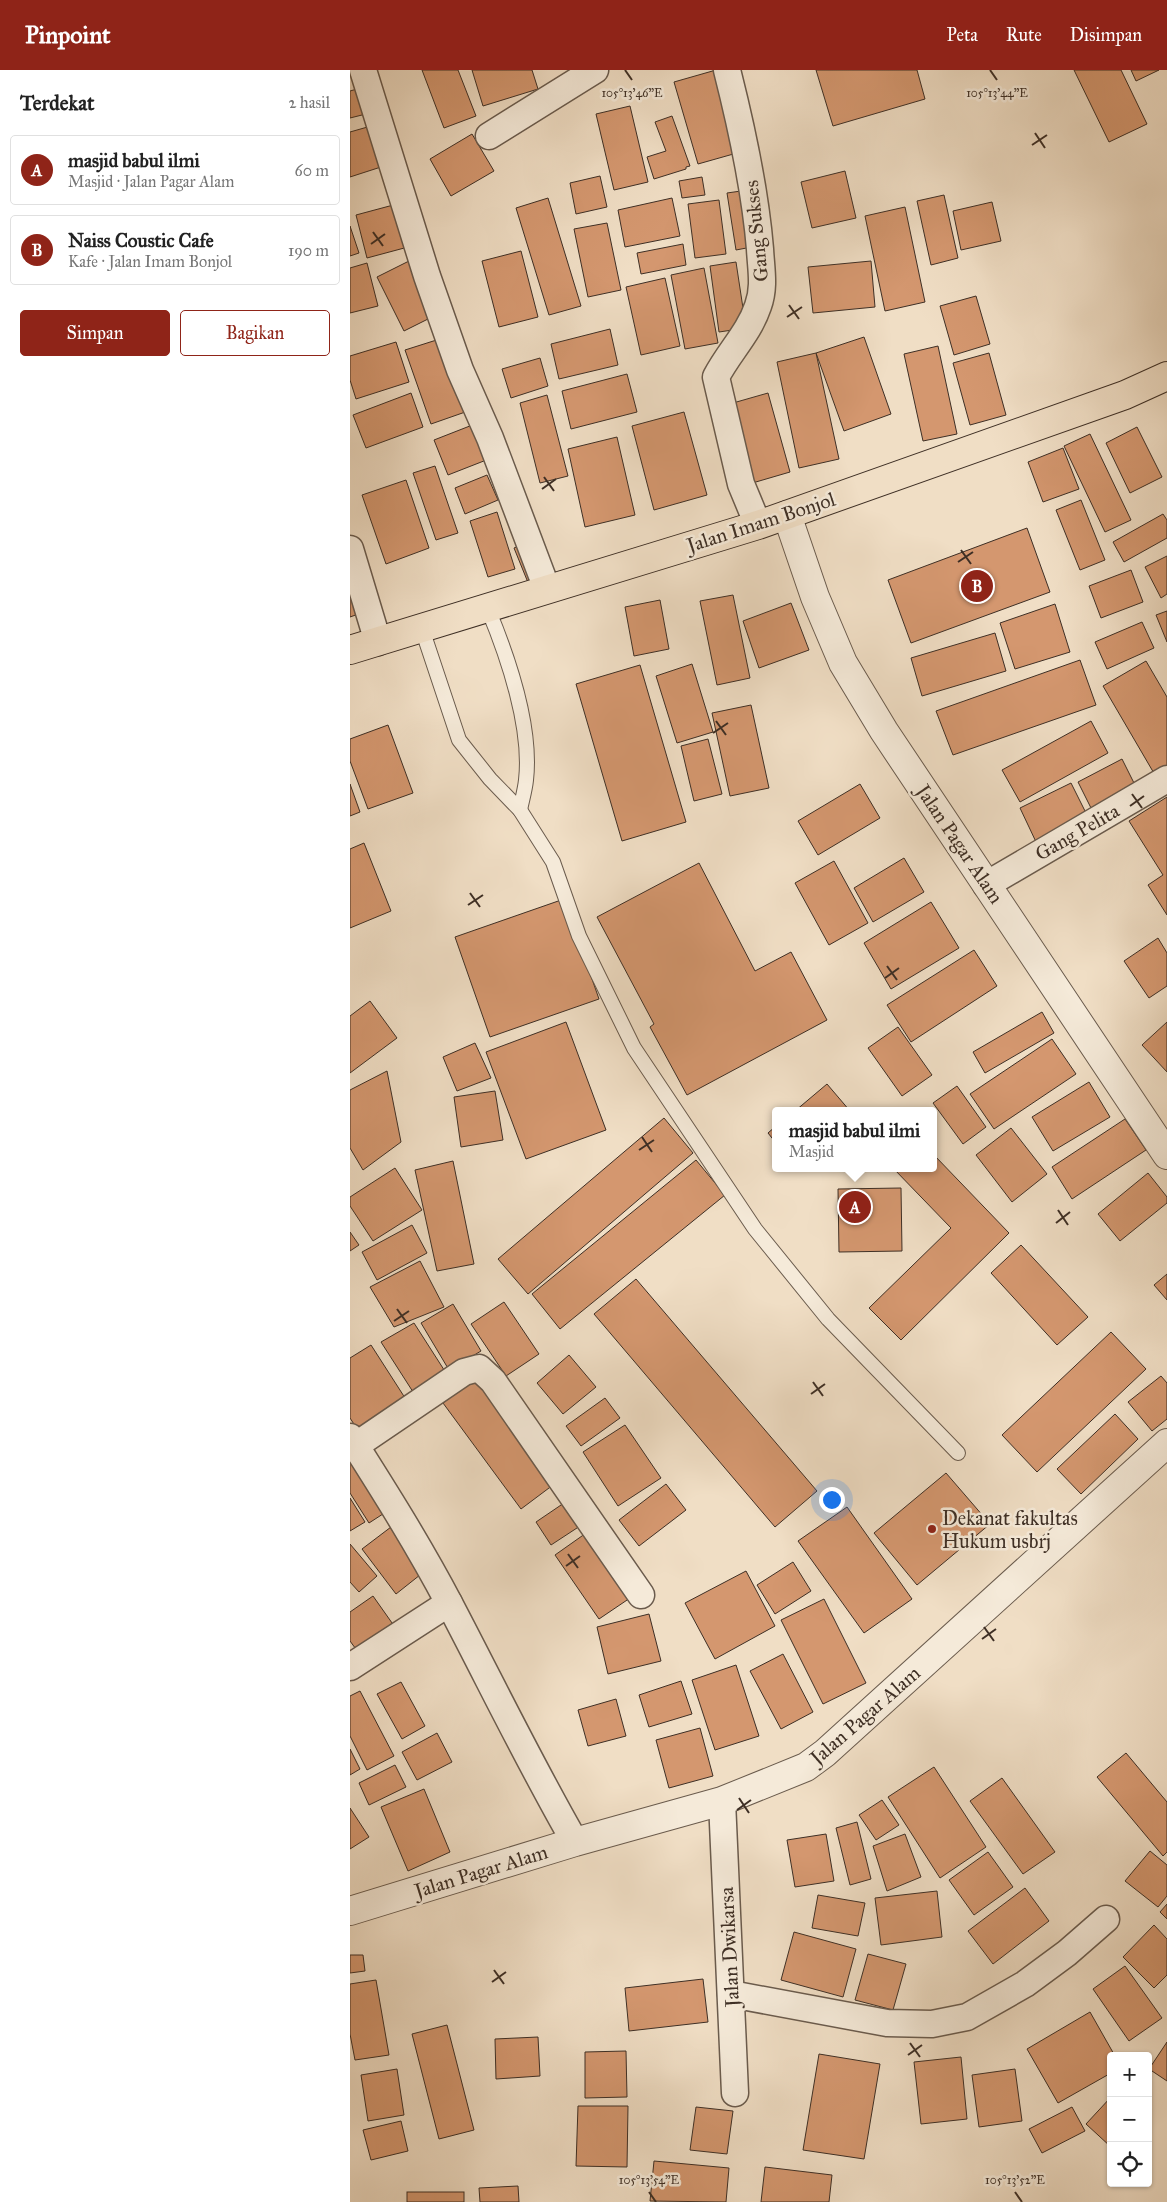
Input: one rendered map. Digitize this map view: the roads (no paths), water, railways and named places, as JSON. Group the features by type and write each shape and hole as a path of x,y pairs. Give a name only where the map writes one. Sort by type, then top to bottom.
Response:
{"highway":[{"name":"Jalan Imam Bonjol","path":"350,650 758,525 1126,395 1167,376"}],"street":[{"path":"363,70 425,267 460,370 490,438 547,589"},
{"path":"489,136 595,70"},
{"name":"Gang Sukses","path":"728,70 748,156 758,226 763,288 752,322 742,340 726,358 716,377 741,484 758,525"},
{"name":"Jalan Pagar Alam","path":"787,515 815,597 843,663 884,732 1167,1155"},
{"path":"350,549 378,642"},
{"name":"Gang Pelita","path":"986,884 1167,780"},
{"path":"574,1842 531,1765 449,1603 398,1513 353,1441 464,1372 479,1368 493,1381 641,1595"},
{"name":"Jalan Pagar Alam","path":"350,1911 574,1842 722,1801 806,1767 825,1754 1167,1443"},
{"path":"350,1667 449,1603"},
{"name":"Jalan Dwikarsa","path":"722,1801 735,2094"},
{"path":"731,1994 887,2023 932,2024 967,2017 1025,1984 1067,1953 1106,1919"}],"lane":[{"path":"488,609 521,706 525,742 526,779 520,810"},
{"path":"422,628 459,740 490,779 520,810 553,862 579,936 634,1048 755,1230 828,1319 958,1453"}],"place":[{"name":"Naiss Coustic Cafe","path":"977,586"},
{"name":"masjid babul ilmi","path":"855,1207"},
{"name":"Dekanat fakultas Hukum usbrj","path":"932,1529"}]}
